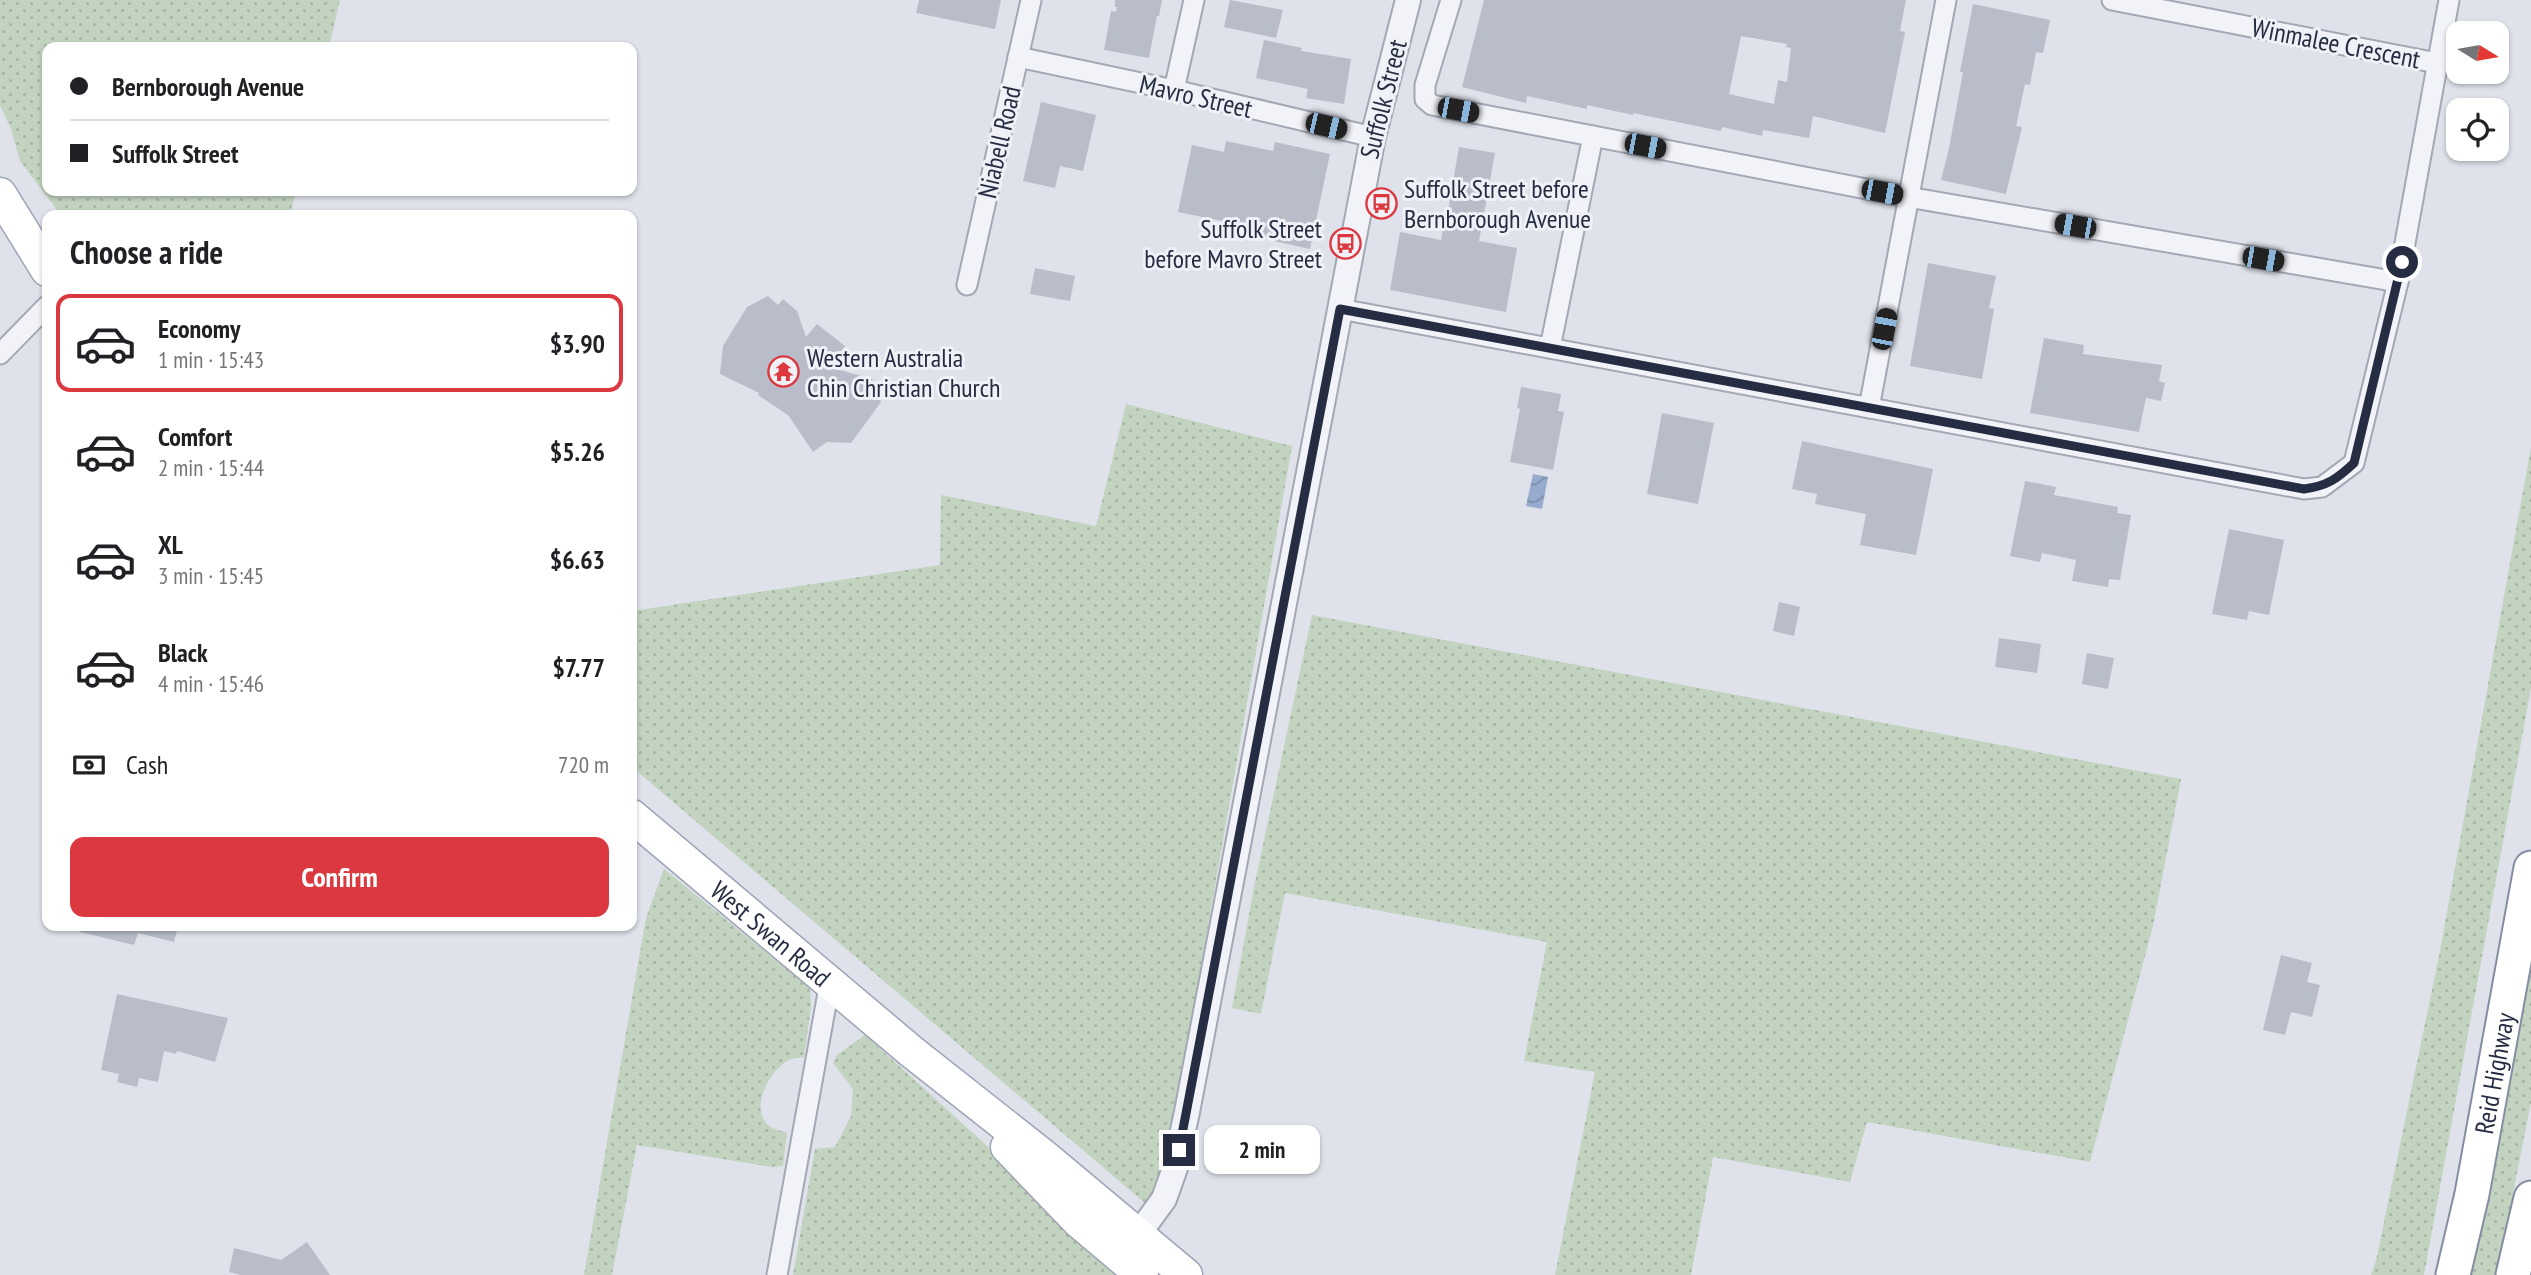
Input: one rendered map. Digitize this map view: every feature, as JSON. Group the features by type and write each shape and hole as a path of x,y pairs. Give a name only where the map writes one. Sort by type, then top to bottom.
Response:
{"highway":[{"name":"Reid Highway","path":"2453,1275 2472,1194 2531,868"},
{"path":"2514,1275 2531,1198"}],"main road":[{"path":"0,194 42,262"},
{"name":"West Swan Road","path":"637,820 912,1052 1134,1256 1186,1275"}],"street":[{"name":"Niabell Road","path":"967,285 1031,0"},
{"path":"1174,90 1194,0"},
{"name":"Suffolk Street","path":"1134,1256 1167,1192 1187,1112 1373,137 1408,0"},
{"path":"1451,0 1425,85 1425,99 1432,105 1908,197 2399,282"},
{"path":"1869,408 1946,0"},
{"name":"Winmalee Crescent","path":"2112,0 2437,63"},
{"path":"1340,309 2304,489 2322,487 2354,463 2399,282 2449,0"},
{"name":"Mavro Street","path":"1018,57 1174,90 1373,137"},
{"path":"1550,348 1593,136"},
{"path":"0,354 42,311"},
{"path":"777,1275 830,982"}],"green space":[{"path":"0,0 340,0 330,42 42,42 42,190 20,161 11,129 0,105"},
{"path":"47,196 295,196 291,210 57,210"},
{"path":"1126,404 1292,446 1171,1137 1162,1146 1166,1159 1152,1199 1145,1203 637,771 637,610 940,565 941,495 1096,526"},
{"path":"2531,447 2531,688 2424,1275 2371,1275 2440,951"},
{"path":"1312,615 2181,779 2153,926 2090,1162 1867,1122 1850,1182 1713,1157 1691,1275 1555,1275 1595,1072 1524,1061 1547,942 1285,893 1261,1014 1232,1008 1254,887"},
{"path":"664,869 810,988 811,1008 804,1057 789,1060 781,1066 769,1081 761,1099 762,1117 767,1124 787,1133 783,1166 771,1167 637,1145 612,1275 584,1275 646,918"},
{"path":"2531,923 2531,1102 2497,1275 2466,1275"},
{"path":"865,1035 1129,1275 793,1275 815,1149 835,1147 851,1116 853,1089 833,1063 837,1055"}],"water":[{"path":"1533,474 1548,477 1542,509 1526,506"}],"building":[{"path":"919,0 1001,0 995,29 916,13"},
{"path":"1115,0 1162,0 1149,58 1104,50 1111,11 1116,12"},
{"path":"1230,0 1283,10 1276,38 1224,27"},
{"path":"1484,0 1906,0 1900,31 1905,32 1885,133 1813,116 1809,138 1763,130 1762,136 1722,127 1721,131 1587,105 1587,109 1527,96 1526,103 1462,87","holes":["1741,36 1787,44 1786,47 1791,48 1787,82 1778,80 1774,104 1729,94"]},
{"path":"1973,4 2050,20 2043,53 2036,52 2030,85 2025,84 2016,126 2022,127 2006,194 1941,180 1963,72 1960,72"},
{"path":"1264,40 1302,48 1301,51 1351,59 1344,104 1306,98 1308,89 1256,78"},
{"path":"1041,102 1096,115 1083,171 1060,166 1055,188 1023,181"},
{"path":"1226,141 1273,151 1275,142 1330,154 1310,249 1255,237 1257,228 1178,212 1192,145 1224,152"},
{"path":"1459,147 1495,153 1479,241 1517,248 1506,312 1390,290 1400,232 1441,240"},
{"path":"1928,263 1996,276 1989,308 1994,309 1982,379 1910,366"},
{"path":"1035,268 1075,276 1070,301 1030,294"},
{"name":"Western Australia Chin Christian Church","path":"768,296 778,305 783,299 797,311 806,337 817,324 845,346 829,367 872,379 881,402 851,443 827,442 813,452 788,415 758,395 759,393 720,374 723,346 747,307"},
{"path":"2044,338 2084,345 2083,354 2162,365 2159,381 2165,383 2161,401 2146,398 2139,432 2030,413"},
{"path":"1521,387 1561,394 1558,411 1564,412 1553,470 1510,462 1520,409 1517,408"},
{"path":"1662,413 1714,423 1698,504 1647,494"},
{"path":"1802,441 1933,469 1916,555 1860,545 1866,514 1815,504 1817,494 1792,489"},
{"path":"2025,481 2056,487 2054,495 2118,507 2117,513 2131,515 2120,580 2109,579 2108,587 2072,581 2076,560 2042,553 2040,562 2010,556"},
{"path":"2229,529 2284,540 2269,615 2249,611 2247,620 2212,614"},
{"path":"1779,602 1800,607 1794,636 1773,631"},
{"path":"1999,638 2041,644 2037,673 1995,667"},
{"path":"2087,653 2114,658 2108,689 2082,684"},
{"path":"177,931 174,942 138,933 134,945 80,932"},
{"path":"2281,955 2312,963 2307,982 2320,985 2312,1017 2291,1012 2285,1035 2263,1030"},
{"path":"117,994 228,1018 215,1062 177,1051 176,1054 164,1051 158,1082 139,1078 137,1087 117,1082 119,1074 101,1070"},
{"path":"307,1242 330,1275 241,1275 229,1272 234,1248 281,1260"}],"place":[{"name":"Suffolk Street before Bernborough Avenue","path":"1381,203"},
{"name":"Suffolk Street before Mavro Street","path":"1345,243"},
{"name":"Western Australia Chin Christian Church","path":"784,372"}],"route":[{"path":"1179,1150 1340,309 2304,489 2322,487 2354,463 2402,262"}]}
